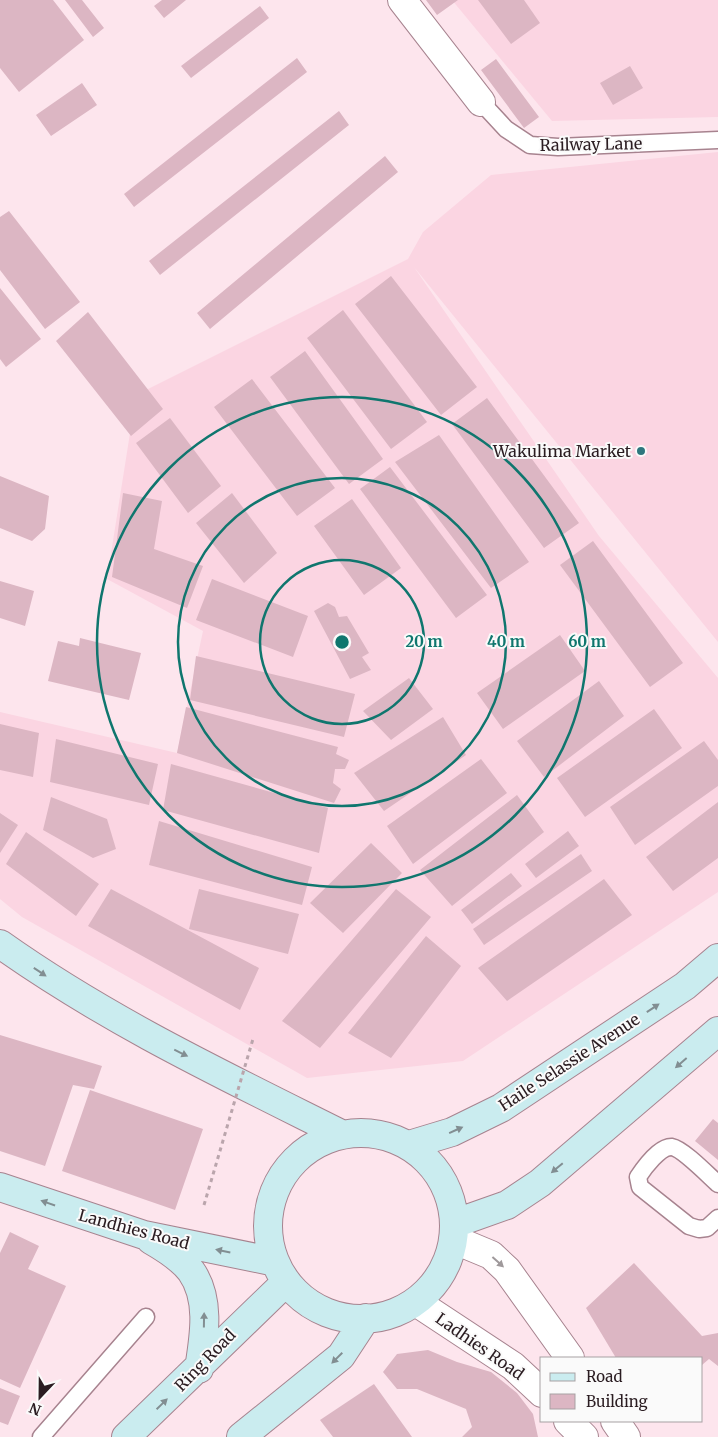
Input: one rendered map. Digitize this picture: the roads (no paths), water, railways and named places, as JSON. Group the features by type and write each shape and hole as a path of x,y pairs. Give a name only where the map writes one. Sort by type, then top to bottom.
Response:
{"main road":[{"path":"0,944 78,997 158,1042 341,1134"},
{"name":"Haile Selassie Avenue","path":"409,1145 452,1132 501,1108 685,986 718,958"},
{"path":"455,1231 507,1205 540,1183 718,1031"},
{"path":"341,1134 373,1134 409,1145 434,1165 450,1192 455,1231 447,1264 434,1286 416,1302 392,1314 366,1318 336,1315 308,1301 278,1272 268,1227 272,1195 288,1167 312,1146 341,1134"},
{"name":"Landhies Road","path":"0,1187 144,1235 278,1272"},
{"path":"144,1235 172,1253 190,1270 200,1288 204,1315 198,1368"},
{"name":"Ring Road","path":"126,1437 198,1368 231,1333 278,1272"},
{"path":"242,1437 340,1356 366,1318"}],"street":[{"path":"402,0 481,102"},
{"path":"455,1231 491,1255 507,1270 569,1357"},
{"name":"Ladhies Road","path":"416,1302 513,1366 540,1391"},
{"path":"616,1422 626,1437"}],"lane":[{"name":"Railway Lane","path":"481,102 506,130 530,145 558,147 718,140"},
{"path":"718,1184 680,1151 672,1147 663,1149 638,1177 640,1188 689,1226 699,1229 707,1228 718,1218"},
{"path":"41,1437 146,1317"}],"place":[{"name":"Wakulima Market","path":"641,451"}]}
